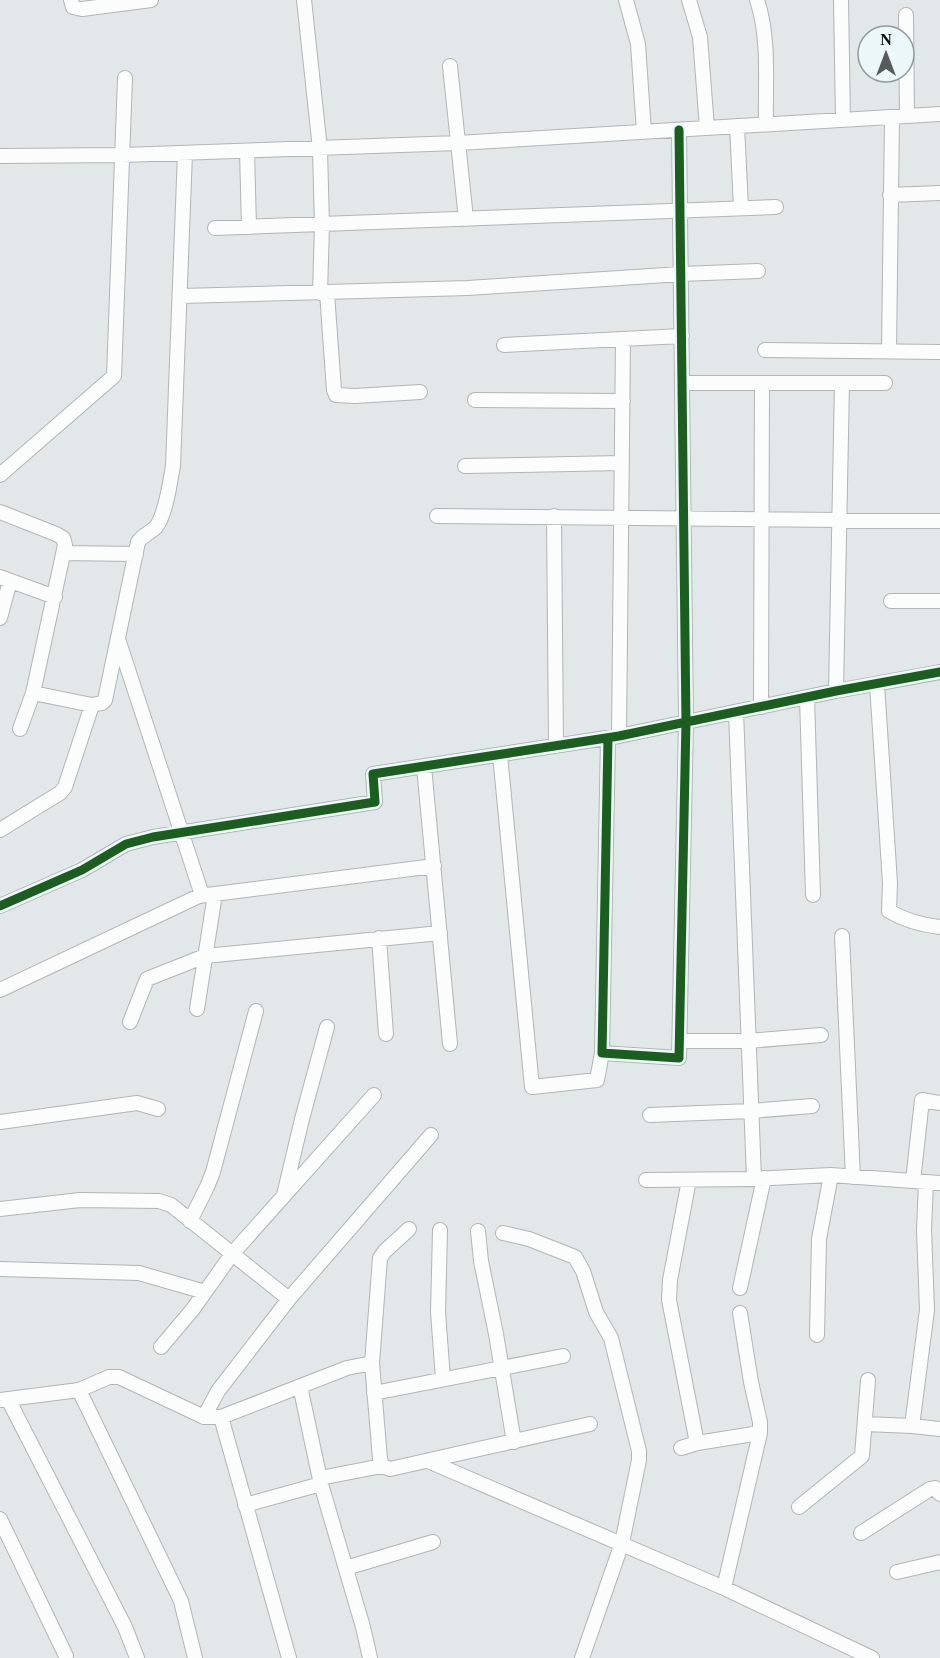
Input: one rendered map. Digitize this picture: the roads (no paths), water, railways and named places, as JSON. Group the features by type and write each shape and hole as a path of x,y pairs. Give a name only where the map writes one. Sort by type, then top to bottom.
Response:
{"street":[{"path":"71,0 74,7 82,9 151,0"},
{"path":"304,0 320,149 323,293 334,390 336,395 355,396 420,392"},
{"path":"626,0 638,44 644,132"},
{"path":"689,0 700,37 707,128"},
{"path":"757,0 763,17 766,124"},
{"path":"841,0 843,120"},
{"path":"906,15 907,116"},
{"path":"450,66 466,219"},
{"path":"0,475 114,376 125,78"},
{"path":"0,156 123,155 459,143 940,114"},
{"path":"889,351 892,117"},
{"path":"737,126 741,208"},
{"path":"602,1053 680,1058 686,722 679,130"},
{"path":"247,151 249,227"},
{"path":"33,693 92,705 105,700 138,542 160,521 173,466 185,153"},
{"path":"890,195 940,193"},
{"path":"215,228 776,207"},
{"path":"181,296 468,288 758,271"},
{"path":"504,345 682,336"},
{"path":"500,755 532,1087 597,1080 602,1053 622,517 623,339"},
{"path":"765,350 940,352"},
{"path":"682,383 885,383"},
{"path":"761,707 762,383"},
{"path":"836,691 842,383"},
{"path":"475,400 623,401"},
{"path":"465,466 622,463"},
{"path":"0,512 63,538 65,545 33,693 20,729"},
{"path":"437,516 940,521"},
{"path":"554,516 556,746"},
{"path":"64,553 136,555"},
{"path":"0,618 5,579 55,597"},
{"path":"891,601 940,601"},
{"path":"118,640 183,833 208,895 205,956 197,1009"},
{"path":"0,906 82,870 126,844 153,837 375,802 374,774 614,737 940,672"},
{"path":"877,684 890,884 889,911 898,917 940,927"},
{"path":"807,698 813,895"},
{"path":"0,830 60,793 65,787 92,705"},
{"path":"736,712 751,1111 759,1179 740,1288"},
{"path":"424,767 450,1044"},
{"path":"0,990 208,895 434,866"},
{"path":"130,1022 147,979 205,956 440,933"},
{"path":"842,936 853,1177"},
{"path":"379,938 386,1034"},
{"path":"190,1221 213,1172 255,1011"},
{"path":"283,1197 327,1027"},
{"path":"680,1041 748,1041 821,1035"},
{"path":"161,1347 232,1254 374,1095"},
{"path":"912,1426 927,1310 924,1230 927,1182 922,1100 940,1103"},
{"path":"0,1122 137,1103 158,1108"},
{"path":"650,1115 812,1106"},
{"path":"204,1417 218,1391 289,1299 430,1135"},
{"path":"817,1335 819,1239 831,1175"},
{"path":"646,1180 759,1179 831,1175 927,1182"},
{"path":"689,1180 670,1280 669,1300 698,1443"},
{"path":"0,1209 80,1200 144,1199 159,1201 171,1205 289,1299"},
{"path":"382,1466 372,1363 380,1258 408,1229"},
{"path":"440,1230 438,1312 443,1379"},
{"path":"478,1231 481,1261 514,1442"},
{"path":"502,1233 529,1239 575,1257 583,1271 596,1312 610,1338 639,1452 622,1543 582,1658"},
{"path":"0,1269 140,1273 205,1292"},
{"path":"724,1588 760,1433 760,1422 740,1313"},
{"path":"374,1393 563,1356"},
{"path":"137,1658 125,1627 4,1400 79,1390 109,1377 119,1377 204,1417 221,1417 347,1368 372,1363"},
{"path":"799,1507 862,1456 868,1380"},
{"path":"300,1386 321,1481 370,1658"},
{"path":"79,1390 181,1601 195,1658"},
{"path":"221,1417 289,1658"},
{"path":"245,1504 321,1481 382,1466 390,1469 590,1424"},
{"path":"866,1425 940,1429"},
{"path":"681,1448 760,1433"},
{"path":"428,1461 724,1588 848,1653 872,1658"},
{"path":"861,1533 930,1489 935,1488 940,1494"},
{"path":"0,1519 66,1656"},
{"path":"346,1568 433,1542"},
{"path":"897,1572 940,1562"}]}
